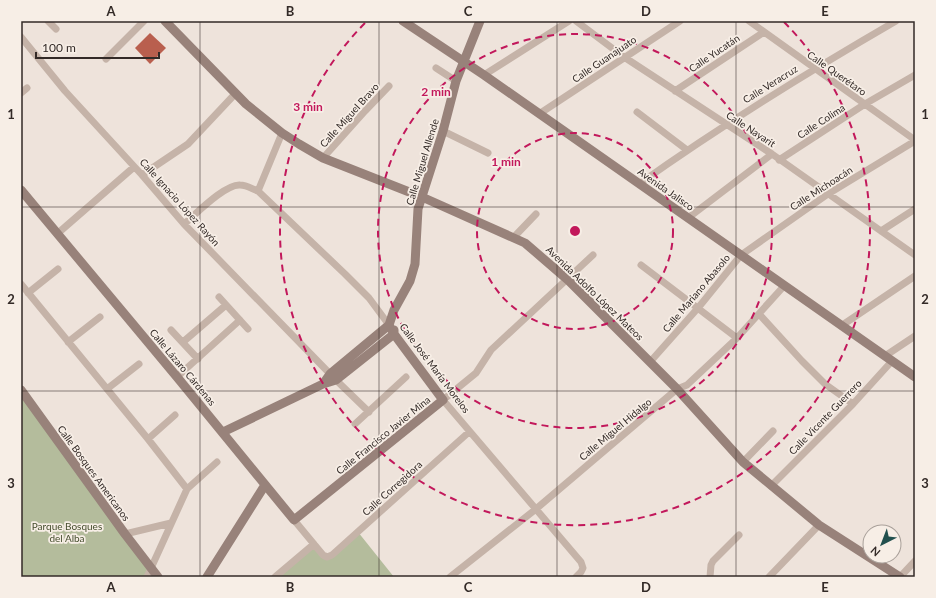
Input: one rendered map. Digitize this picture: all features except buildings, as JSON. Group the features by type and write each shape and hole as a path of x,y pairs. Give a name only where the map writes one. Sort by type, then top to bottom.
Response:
{"main road":[{"name":"Avenida Adolfo López Mateos","path":"165,21 235,94 282,133 323,158 422,198 525,244 568,280 677,389 742,462 819,525 900,577"},
{"name":"Avenida Jalisco","path":"403,21 464,61 915,377"},
{"name":"Calle Miguel Allende","path":"389,325 394,310 410,281 415,264 418,210 443,131 456,81 480,21"},
{"name":"Calle Lázaro Cárdenas","path":"21,190 223,432 294,520"},
{"name":"Calle Miguel Allende","path":"394,310 394,334"},
{"name":"Calle José María Morelos","path":"389,325 394,334 443,400"},
{"path":"333,377 389,325"},
{"path":"223,432 323,384 394,334"},
{"name":"Calle Bosques Americanos","path":"21,390 125,534 148,573 158,577"},
{"name":"Calle Francisco Javier Mina","path":"294,520 443,400"},
{"path":"207,577 265,485"}],"street":[{"path":"48,21 56,29"},
{"path":"106,58 144,21"},
{"path":"484,75 570,21"},
{"name":"Calle Nayarit","path":"576,21 624,57 725,125 772,154 915,255"},
{"name":"Calle Guanajuato","path":"539,114 680,21"},
{"name":"Calle Veracruz","path":"639,184 725,125 814,69 896,21"},
{"name":"Calle Querétaro","path":"751,22 915,141"},
{"name":"Calle Yucatán","path":"675,91 764,32"},
{"name":"Calle Ignacio López Rayón","path":"21,37 65,91 142,175 184,224 369,412"},
{"path":"436,68 456,81"},
{"name":"Calle Colima","path":"779,160 865,104 915,75"},
{"name":"Calle Miguel Bravo","path":"323,158 389,86"},
{"path":"21,93 27,88"},
{"path":"142,175 188,144 235,94"},
{"path":"637,112 687,150"},
{"path":"443,131 488,153"},
{"path":"258,192 282,133"},
{"name":"Calle Michoacán","path":"741,255 828,194 915,141"},
{"path":"688,218 772,154"},
{"path":"57,234 134,167"},
{"name":"Calle José María Morelos","path":"184,224 225,189 239,185 248,186 258,192 350,279 369,298 389,325"},
{"path":"881,231 915,208"},
{"path":"513,238 536,214"},
{"name":"Calle Francisco Javier Mina","path":"443,400 476,373 491,350 568,280 593,255"},
{"name":"Calle Mariano Abasolo","path":"650,362 698,308 741,255"},
{"path":"641,265 737,338"},
{"path":"28,293 58,269"},
{"path":"841,326 915,276"},
{"path":"21,284 187,489"},
{"name":"Calle Miguel Hidalgo","path":"450,577 536,509 677,389 687,385 737,338 784,286"},
{"path":"218,297 248,329"},
{"path":"183,342 226,305"},
{"path":"759,314 825,384 854,404"},
{"path":"68,342 100,317"},
{"path":"177,377 240,320"},
{"path":"171,330 198,359"},
{"name":"Calle Vicente Guerrero","path":"771,486 854,404 888,359 915,336"},
{"path":"107,389 139,364"},
{"path":"355,424 406,377"},
{"name":"Calle José María Morelos","path":"443,400 581,562 583,568 576,577"},
{"path":"148,439 175,415"},
{"path":"742,462 773,431"},
{"name":"Calle Corregidora","path":"327,557 332,555 469,432"},
{"path":"148,573 187,489 217,462"},
{"name":"Calle Lázaro Cárdenas","path":"294,520 323,555 327,557"},
{"path":"125,534 172,523"},
{"path":"769,577 819,525"},
{"path":"710,577 711,565 713,561 739,535"},
{"path":"276,577 314,544"},
{"path":"900,577 915,561"}],"green space":[{"name":"Parque Bosques del Alba","path":"21,390 150,568 147,577 21,577"},
{"path":"358,532 394,577 277,577 314,544 327,557"}]}
